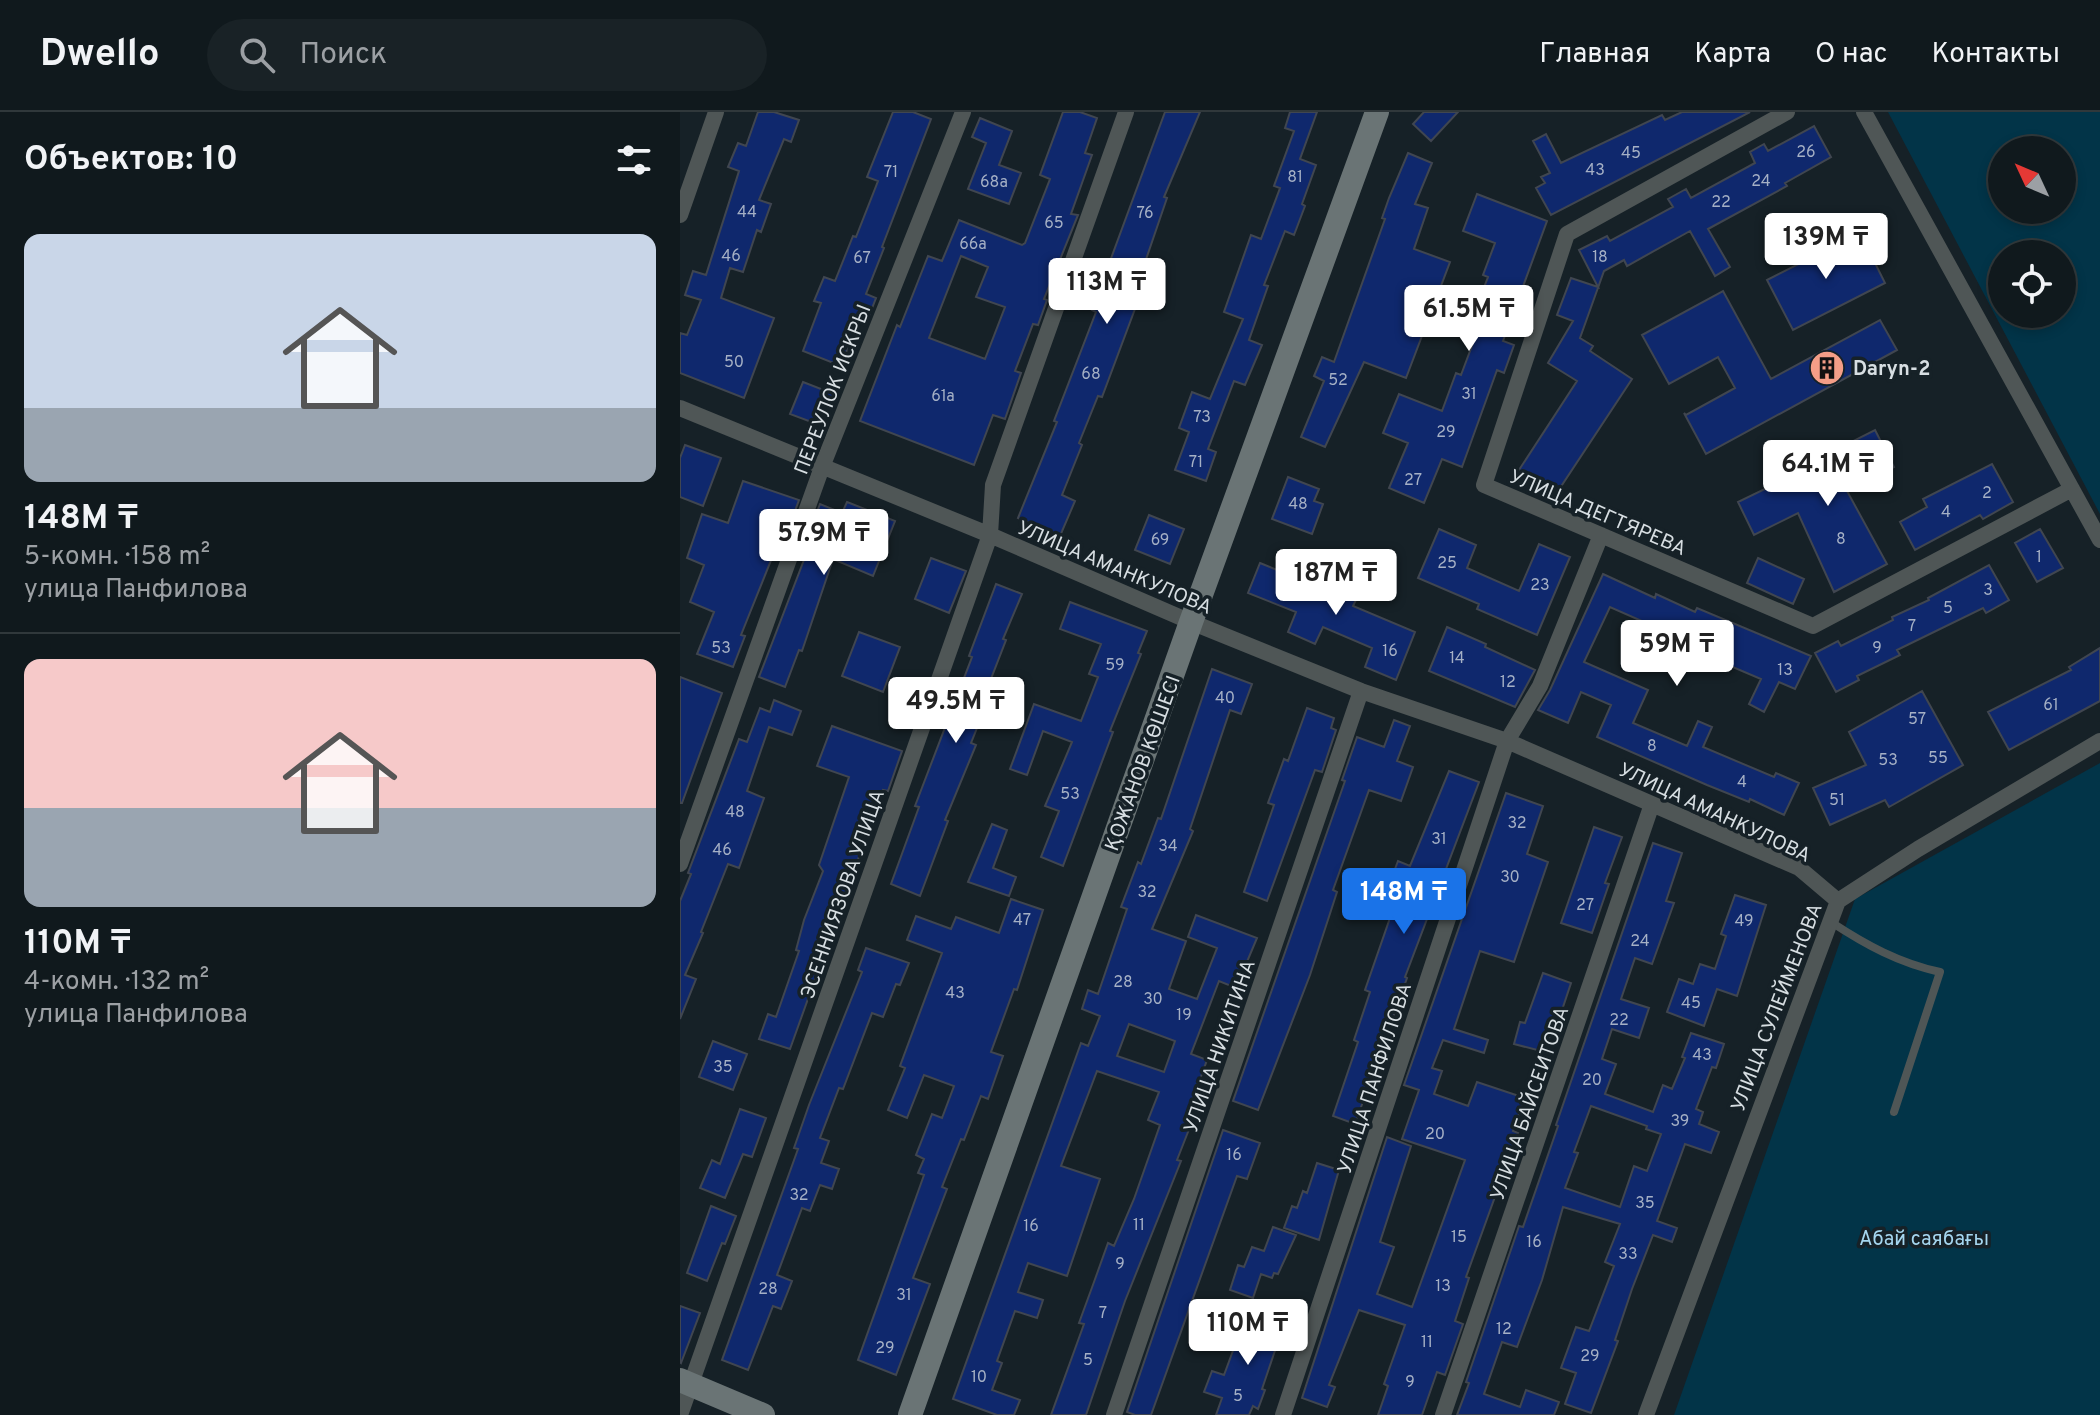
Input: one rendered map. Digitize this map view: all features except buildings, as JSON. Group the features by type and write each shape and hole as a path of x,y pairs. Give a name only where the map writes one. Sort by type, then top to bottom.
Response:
{"main road":[{"name":"ҚОЖАНОВ КӨШЕСІ","path":"910,1415 1191,622 1377,112"},
{"path":"685,1383 763,1415"}],"street":[{"path":"680,215 716,112"},
{"name":"ПЕРЕУЛОК ИСКРЫ","path":"680,864 822,467 963,112"},
{"name":"ЭСЕННИЯЗОВА УЛИЦА","path":"680,1415 685,1383 990,535 993,485 1126,112"},
{"name":"УЛИЦА ДЕГТЯРЕВА","path":"1787,112 1567,234 1484,485 1813,626 2072,489"},
{"path":"1864,112 2100,540"},
{"name":"УЛИЦА АМАНКУЛОВА","path":"680,408 1361,691 1507,741 1799,868 1838,901"},
{"name":"УЛИЦА ПАНФИЛОВА","path":"1283,1415 1507,741 1540,686 1601,535"},
{"name":"УЛИЦА НИКИТИНА","path":"1114,1415 1361,691"},
{"name":"УЛИЦА СУЛЕЙМЕНОВА","path":"1646,1415 1838,901 1918,849 2100,741"},
{"name":"УЛИЦА БАЙСЕИТОВА","path":"1443,1415 1652,804"}],"lane":[{"path":"1830,922 1898,960 1940,972 1894,1112"}],"green space":[{"path":"1888,112 2100,112 2100,514 2002,328 2076,328 2076,240 1988,240 1988,302"},
{"name":"Абай саябағы","path":"2100,763 2100,1415 1674,1415 1855,899"}],"place":[{"name":"Daryn-2","path":"1827,368"}]}
